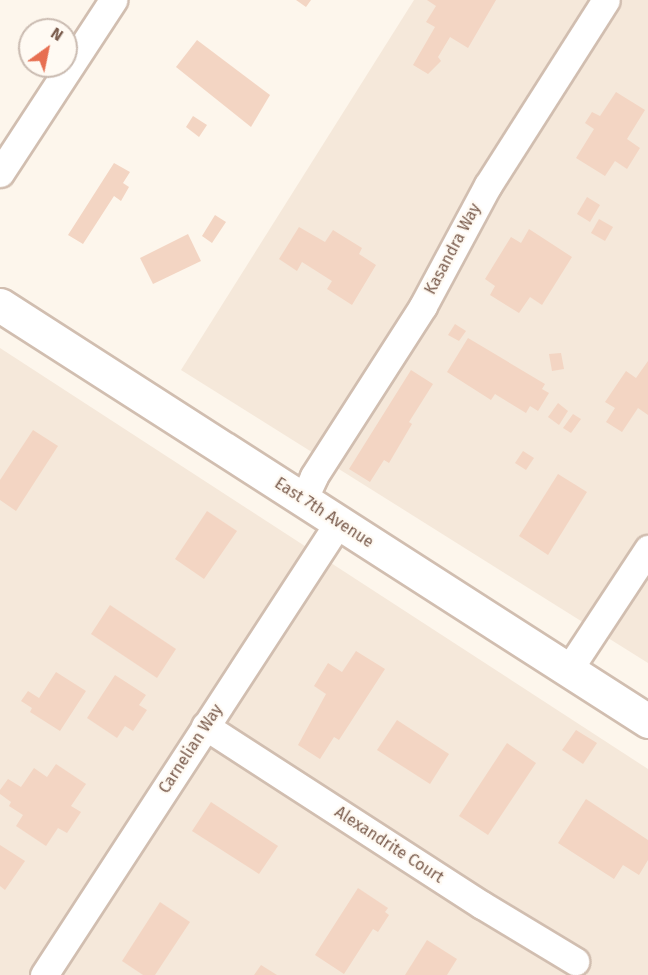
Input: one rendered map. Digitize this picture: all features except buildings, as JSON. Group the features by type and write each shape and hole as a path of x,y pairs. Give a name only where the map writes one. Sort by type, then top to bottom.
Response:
{"main road":[{"name":"East 7th Avenue","path":"0,305 648,721"}],"street":[{"path":"0,173 113,0"},
{"name":"Kasandra Way","path":"303,500 314,476 423,306 488,185 606,0"},
{"name":"Carnelian Way","path":"44,975 339,522"},
{"path":"569,669 648,549"},
{"name":"Alexandrite Court","path":"206,726 482,905 575,961"}],"shaded area":[{"path":"414,0 648,0 648,663 181,370"},
{"path":"0,348 648,769 648,975 0,975"}]}
